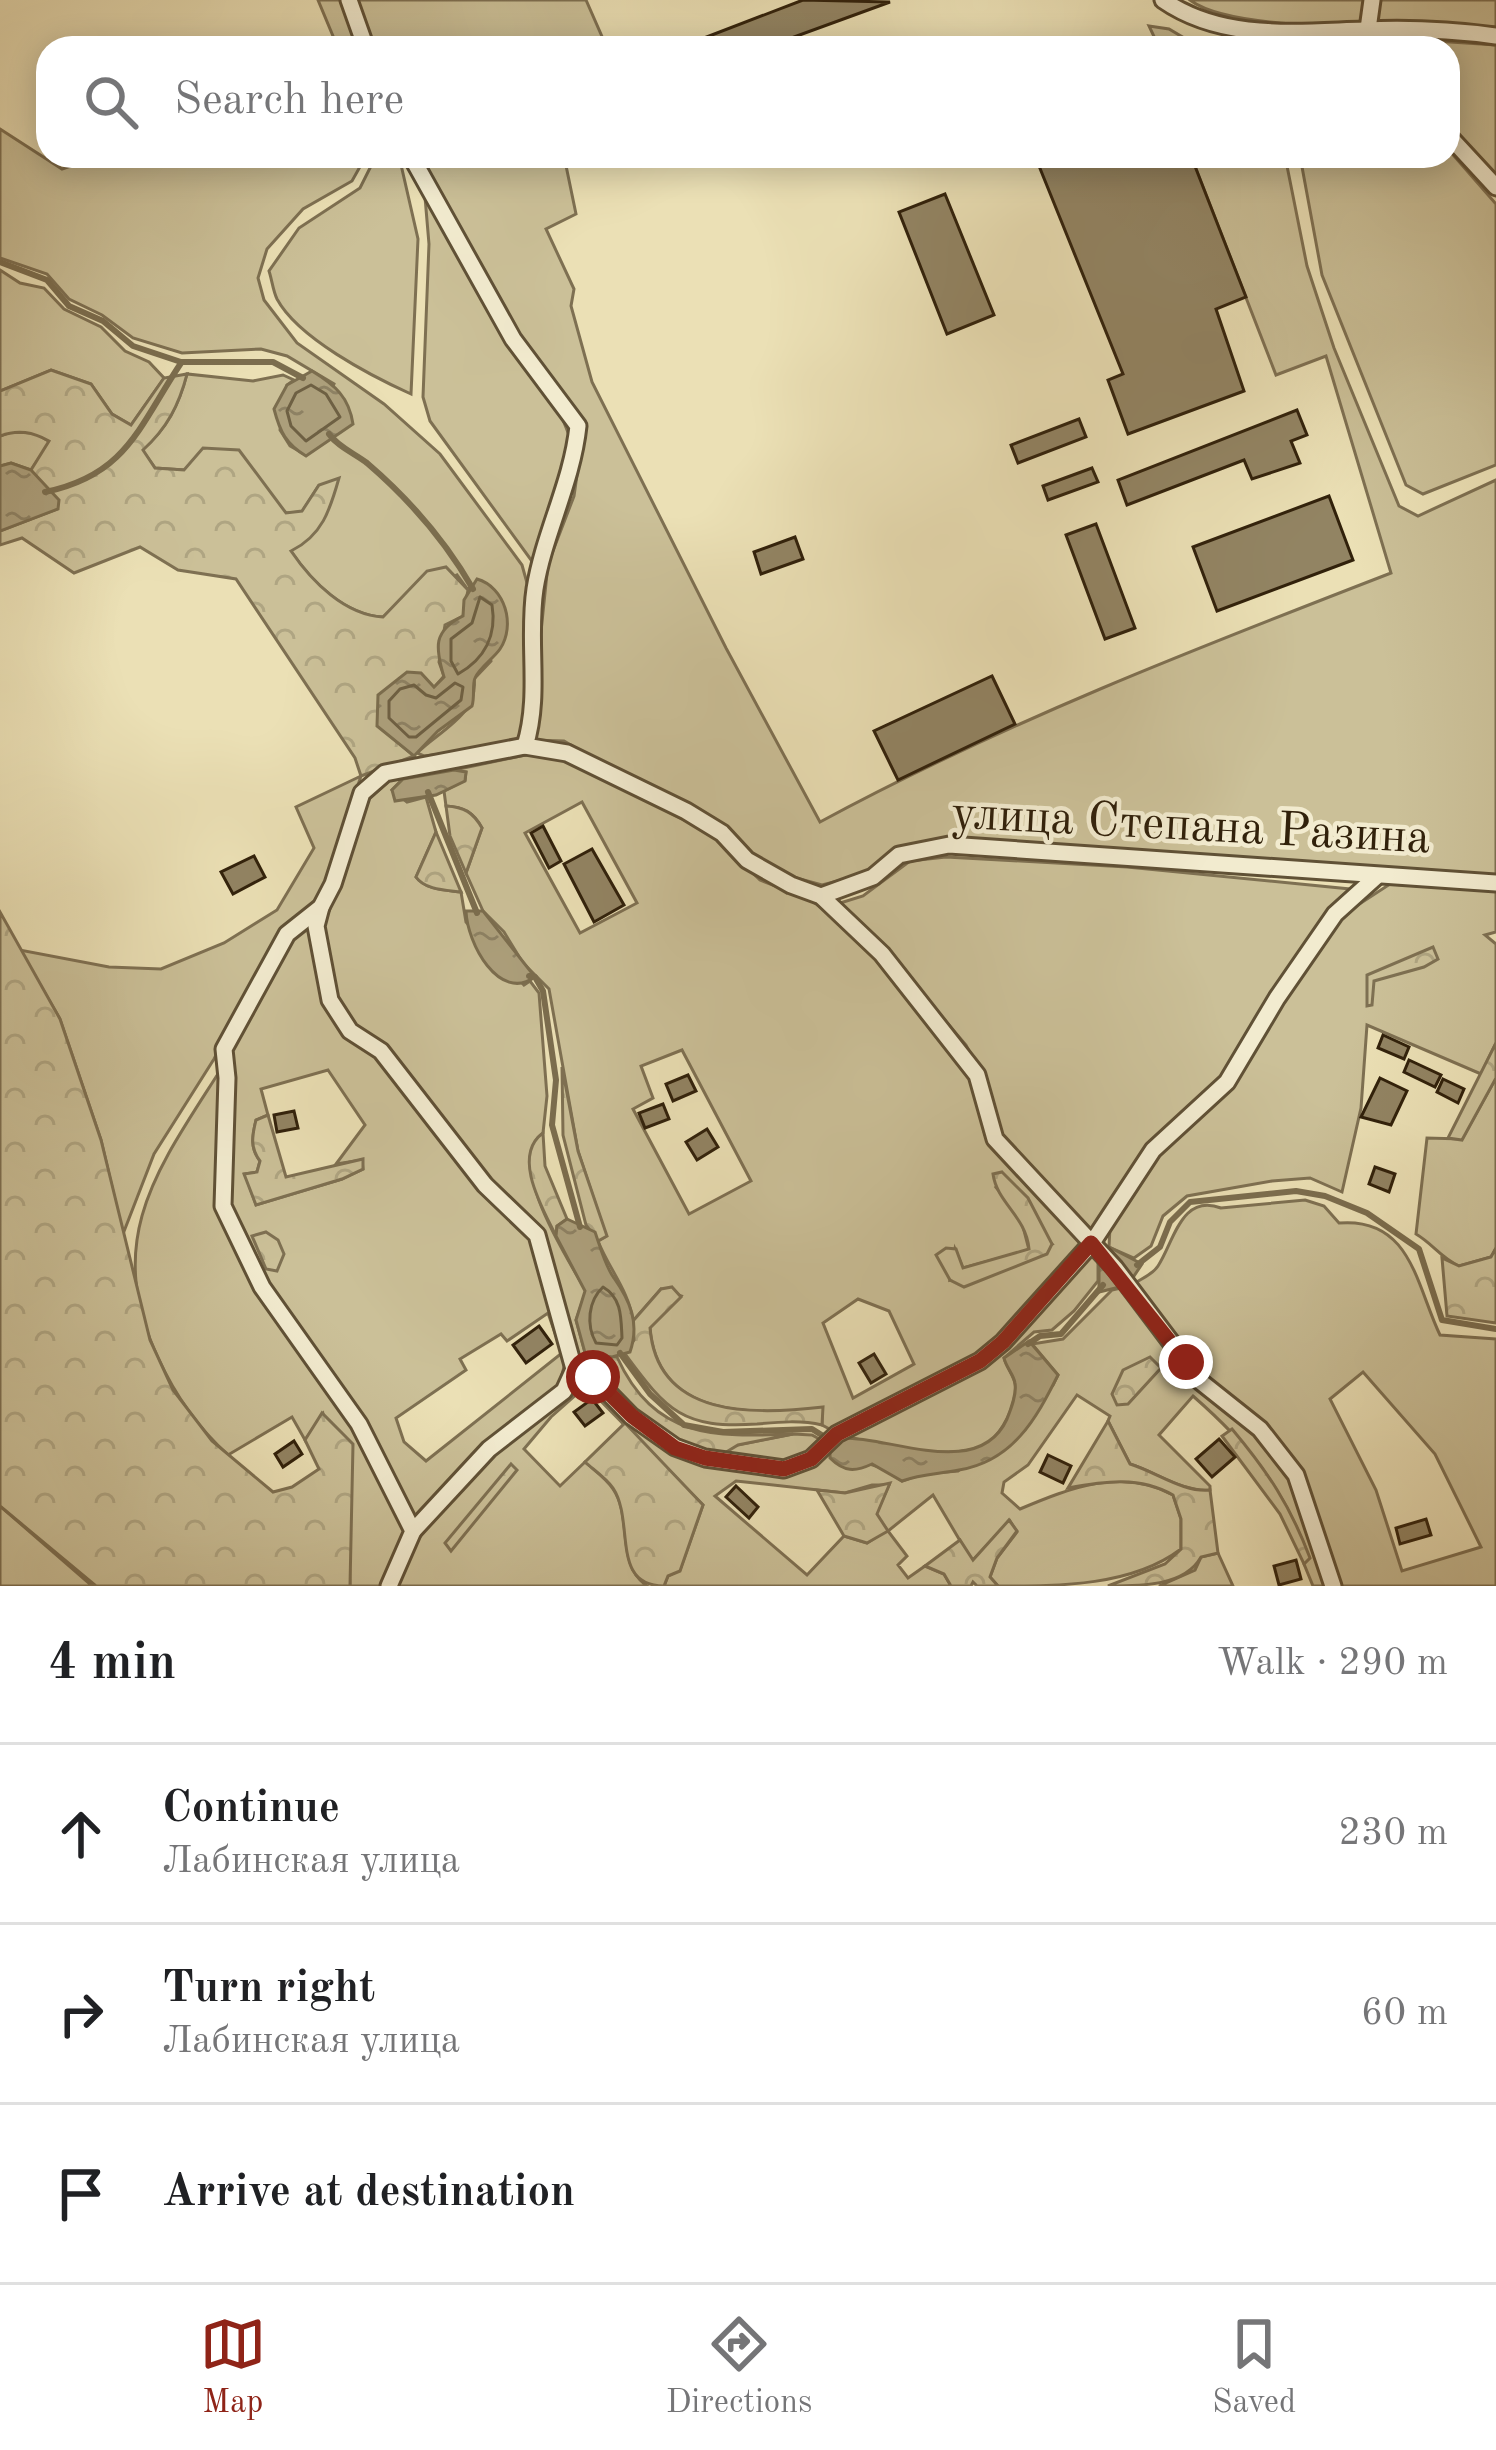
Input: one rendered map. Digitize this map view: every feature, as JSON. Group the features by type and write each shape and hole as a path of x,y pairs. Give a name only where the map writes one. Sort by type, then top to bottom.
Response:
{"street":[{"path":"350,0 362,36"},
{"path":"1370,36 1372,0"},
{"path":"1163,1 1202,20 1245,31 1453,30 1496,36"},
{"path":"1460,148 1496,187"},
{"path":"418,168 513,339 578,426 574,464 536,587 534,718 525,746"},
{"path":"389,1586 413,1531 490,1449 564,1391 574,1369 537,1235 485,1185 381,1051 350,1031 330,1000 316,926 362,793 385,773 525,746 567,753 686,811 722,833 747,860 821,896 882,954 962,1052 976,1075 995,1139 1019,1170 1091,1243 1202,1382 1260,1429 1295,1474 1333,1586"},
{"name":"улица Степана Разина","path":"821,896 873,877 899,855 949,845 1496,884"},
{"path":"574,1369 593,1377 632,1416 675,1448 705,1458 784,1469 811,1459 837,1434 980,1361 1003,1342 1091,1243 1154,1150 1227,1082 1335,914 1376,877"},
{"path":"320,907 287,934 224,1049 223,1206 262,1287 359,1424 413,1531"}],"green space":[{"path":"318,0 343,0 354,36 333,36"},
{"path":"356,0 586,0 602,36 369,36"},
{"path":"1190,0 1496,0 1496,27 1290,24 1214,11"},
{"path":"1149,26 1181,36 1154,36"},
{"path":"1460,43 1496,45 1496,185 1460,142"},
{"path":"0,129 36,152 36,168 359,168 352,181 303,209 267,249 258,278 264,300 297,343 384,404 440,454 522,565 529,590 529,700 523,734 508,746 417,753 464,712 474,679 491,661 471,585 468,590 457,575 396,605 383,617 356,610 319,585 291,551 319,485 302,512 286,513 277,504 185,470 155,468 142,450 171,416 187,374 253,381 283,375 294,380 287,385 280,430 290,446 306,455 334,384 287,356 261,349 182,353 133,338 69,299 47,274 0,258"},
{"path":"1460,163 1496,204 1496,465 1423,494 1406,485 1322,275 1302,168 1460,168"},
{"path":"370,168 402,168 418,239 411,394 357,366 301,328 277,299 269,271 299,228 360,188"},
{"path":"426,168 566,168 576,214 546,229 574,289 571,306 592,382 820,822 1030,719 1391,573 1326,356 1276,375 1196,168 1287,168 1307,266 1334,348 1399,506 1418,516 1496,480 1496,876 946,841 894,848 869,873 822,885 789,876 750,854 714,818 621,775 564,741 532,740 541,703 540,641 548,564 574,496 584,426 517,337"},
{"path":"425,197 512,351 561,415 569,435 565,476 534,564 430,421 423,397 429,244"},
{"path":"0,270 20,283 44,288 64,309 101,327 164,378 131,425 112,414 91,384 51,370 0,391"},
{"path":"51,370 91,384 112,414 131,425 164,378 187,374 171,415 143,450 155,468 184,470 203,448 239,450 286,513 302,511 319,485 339,478 317,530 291,551 319,585 356,610 383,617 427,571 446,567 468,590 463,616 445,625 439,662 444,676 392,737 414,756 361,776 355,758 236,579 178,570 140,547 74,573 22,538 0,545 0,531 57,509 31,470 49,441 25,432 0,436 0,391"},
{"path":"35,433 50,442 31,470 11,463 0,466 0,436"},
{"path":"530,754 569,760 713,835 760,880 809,899 832,915 876,958 958,1056 973,1086 985,1135 1098,1254 1098,1281 1074,1311 1052,1330 1034,1332 1004,1358 1015,1394 1005,1423 990,1441 945,1452 877,1444 822,1425 822,1408 767,1411 713,1405 670,1379 657,1357 650,1327 681,1296 661,1289 633,1321 598,1241 606,1236 578,1151 549,989 483,911 466,873 482,828 467,811 446,806 444,791 465,780 466,772 454,770","holes":["582,802 637,903 580,933 525,833","682,1050 751,1181 689,1214 633,1109 653,1098 641,1066","995,1186 1052,1244 950,1280 955,1249 963,1268 1029,1250 1021,1219","858,1299 889,1311 914,1364 853,1398 823,1323"]},
{"path":"361,776 321,897 279,935 214,1059 154,1154 123,1234 101,1140 60,1019 20,950 109,967 161,969 224,943 277,910 314,848 296,807"},
{"path":"403,779 392,790 407,802 426,797 436,832 416,877 430,887 461,892 466,922 524,985 530,981 539,993 547,1096 543,1133 533,1147 535,1187 554,1235 586,1291 576,1320 585,1352 596,1355 602,1375 673,1438 737,1445 812,1435 834,1447 830,1451 882,1468 902,1481 958,1471 1053,1385 1058,1375 1032,1344 1063,1339 1112,1290 1121,1288 1256,1429 1292,1477 1326,1586 1313,1586 1299,1532 1262,1469 1193,1396 1159,1435 1210,1490 1180,1485 1130,1464 1108,1421 1110,1416 1077,1395 1028,1465 1004,1482 1002,1493 1020,1509 1058,1494 1115,1482 1135,1482 1173,1495 1181,1519 1181,1549 1162,1561 1095,1581 998,1586 990,1577 997,1558 1017,1532 1010,1521 972,1561 933,1495 888,1531 907,1556 898,1565 908,1578 925,1566 944,1574 951,1586 664,1586 668,1576 680,1570 703,1505 586,1386 524,1449 560,1486 585,1462 607,1482 619,1501 631,1566 647,1586 393,1586 411,1538 453,1489 577,1373 541,1231 487,1180 355,1028 337,997 320,926 366,802 390,780","holes":["736,1481 845,1493 889,1485 876,1514 887,1530 867,1543 844,1536 807,1575 715,1496"]},
{"path":"446,806 467,811 482,828 466,873 450,836"},
{"path":"436,832 461,892 430,887 416,877"},
{"path":"946,857 1127,867 1350,889 1321,920 1226,1073 1093,1233 999,1137 981,1073 966,1045 877,941 837,904 863,896 910,861"},
{"path":"1390,884 1496,891 1496,932 1485,935 1496,944 1496,1043 1481,1074 1367,1025 1361,1108 1342,1192 1310,1178 1187,1196 1163,1216 1151,1246 1134,1258 1109,1247 1110,1227 1161,1148 1233,1082 1341,916"},
{"path":"0,912 60,1019 101,1140 150,1340 173,1390 212,1441 273,1492 292,1487 319,1469 305,1440 322,1413 353,1444 350,1586 96,1586 0,1506"},
{"path":"313,916 328,1001 534,1235 567,1356 557,1393 413,1524 266,1285 229,1210 228,1050 289,936","holes":["328,1070 365,1125 336,1164 362,1160 363,1169 256,1205 245,1174 257,1172 260,1161 253,1142 256,1120 268,1115 261,1089","548,1313 562,1353 426,1461 404,1442 396,1418 466,1370 460,1359 501,1334 507,1341"]},
{"path":"1433,947 1438,959 1374,981 1372,1005 1367,1006 1367,975"},
{"path":"1496,1043 1496,1078 1462,1140 1448,1138"},
{"path":"223,1066 221,1213 353,1422 407,1527 384,1586 350,1586 349,1547 323,1414 305,1440 292,1417 228,1455 180,1398 142,1315 137,1239 145,1205 178,1137"},
{"path":"562,1067 578,1151 607,1236 598,1241 586,1225 563,1135"},
{"path":"1496,1078 1496,1248 1491,1257 1459,1266 1416,1234 1427,1138 1462,1139"},
{"path":"268,1115 286,1177 363,1159 363,1169 256,1205 244,1174 257,1172 256,1120"},
{"path":"543,1133 545,1166 567,1219 557,1226 556,1236 530,1169 534,1143"},
{"path":"1002,1172 1028,1198 1052,1244 1047,1254 964,1287 950,1280 936,1255 946,1248 956,1249 963,1268 1029,1249 1023,1227 996,1184 993,1174"},
{"path":"1305,1200 1324,1206 1339,1223 1382,1231 1408,1258 1440,1335 1496,1339 1496,1586 1338,1586 1299,1472 1203,1377 1135,1283 1156,1269 1188,1213 1207,1205 1221,1208","holes":["1363,1372 1435,1454 1481,1547 1402,1571 1376,1490 1330,1399"]},
{"path":"266,1232 278,1240 284,1254 277,1271 266,1269 252,1236"},
{"path":"1496,1248 1496,1323 1447,1316 1442,1258 1459,1266 1491,1257"},
{"path":"672,1287 681,1297 650,1328 657,1358 670,1380 690,1395 740,1410 823,1407 822,1425 711,1423 666,1403 625,1354 634,1340 633,1321 661,1289"},
{"path":"596,1355 617,1357 650,1404 690,1428 738,1435 793,1434 738,1445 723,1454 683,1442 630,1408 604,1375"},
{"path":"1150,1357 1161,1368 1128,1404 1117,1405 1112,1394 1123,1370"},
{"path":"1108,1421 1130,1464 1180,1485 1210,1490 1218,1553 1201,1557 1174,1579 1108,1586 1165,1564 1181,1549 1181,1519 1173,1495 1148,1485 1109,1482 1068,1488"},
{"path":"625,1423 703,1505 680,1571 668,1576 664,1586 636,1575 626,1549 619,1502 610,1484 585,1462"},
{"path":"1232,1429 1286,1505 1310,1558 1304,1564 1280,1514 1222,1436"},
{"path":"511,1464 517,1470 451,1551 445,1543"},
{"path":"890,1483 877,1514 888,1531 867,1543 844,1536 817,1490 845,1493"},
{"path":"0,1506 91,1585 96,1586 0,1586"},
{"path":"1009,1520 1017,1531 990,1577 998,1586 973,1582 951,1586 944,1574 925,1566 960,1540 973,1560"},
{"path":"1218,1553 1233,1586 1159,1586 1195,1570 1201,1557"}],"water":[{"path":"312,371 340,393 353,424 306,456 285,437 274,409 287,385"},
{"path":"11,463 31,470 59,500 58,509 0,531 0,466"},
{"path":"477,579 501,598 507,618 505,639 475,678 472,706 414,756 377,726 378,695 407,672 421,673 434,687 444,677 441,634 463,616 464,600"},
{"path":"466,772 465,781 436,795 395,801 392,790 403,779"},
{"path":"466,911 483,911 535,977 509,982 487,966 472,938"},
{"path":"567,1219 595,1232 608,1268 625,1295 634,1331 630,1352 612,1357 585,1353 576,1320 585,1291 556,1236 557,1226"},
{"path":"1109,1247 1142,1264 1128,1285 1099,1292 1099,1250"},
{"path":"1029,1341 1058,1375 1031,1422 994,1458 902,1481 872,1464 850,1469 830,1458 830,1451 843,1438 933,1451 976,1448 994,1437 1007,1419 1015,1383 1004,1358"}],"building":[{"path":"803,0 890,2 797,36 709,36"},
{"path":"1040,168 1196,168 1246,297 1216,309 1244,391 1128,434 1108,380 1123,374"},
{"path":"945,194 994,315 947,334 899,212"},
{"path":"1297,410 1307,435 1291,441 1300,463 1252,479 1244,460 1127,505 1118,480"},
{"path":"1079,419 1086,437 1018,463 1011,445"},
{"path":"1092,468 1098,482 1048,500 1043,486"},
{"path":"1329,496 1353,560 1217,611 1193,547"},
{"path":"1096,524 1135,628 1105,639 1066,535"},
{"path":"795,537 803,559 761,574 754,552"},
{"path":"992,676 1015,724 898,780 874,731"},
{"path":"543,826 561,861 549,868 531,833"},
{"path":"592,849 624,905 594,922 564,864"},
{"path":"254,856 265,877 233,894 221,872"},
{"path":"1383,1035 1409,1047 1404,1059 1378,1048"},
{"path":"1409,1060 1441,1075 1435,1087 1404,1072"},
{"path":"688,1075 696,1091 673,1101 666,1084"},
{"path":"1380,1078 1407,1091 1391,1125 1361,1117"},
{"path":"1443,1079 1464,1089 1458,1103 1437,1092"},
{"path":"663,1104 669,1119 645,1128 639,1113"},
{"path":"294,1111 298,1128 277,1132 274,1115"},
{"path":"707,1129 718,1147 697,1160 686,1142"},
{"path":"1375,1167 1395,1174 1389,1192 1369,1184"},
{"path":"539,1326 552,1344 526,1363 513,1345"},
{"path":"874,1354 886,1374 871,1383 859,1363"},
{"path":"592,1399 603,1413 585,1426 574,1412"},
{"path":"1219,1439 1235,1457 1212,1477 1196,1459"},
{"path":"294,1441 302,1454 283,1467 275,1454"},
{"path":"1048,1455 1071,1466 1063,1483 1040,1472"},
{"path":"736,1486 758,1507 749,1518 726,1497"},
{"path":"1426,1519 1431,1535 1400,1544 1396,1528"},
{"path":"1296,1560 1301,1579 1279,1585 1274,1566"}],"waterway":[{"path":"0,262 47,280 69,306 103,321 133,346 181,362 273,362 303,378"},
{"path":"45,492 95,474 113,460 141,427 181,363"},
{"path":"329,434 412,506 473,589"},
{"path":"428,792 477,913"},
{"path":"529,976 535,977 543,991 556,1080 552,1125 580,1227"},
{"path":"1137,1265 1160,1247 1170,1222 1190,1202 1296,1191 1325,1196 1367,1213 1419,1249 1442,1320 1496,1329"},
{"path":"1028,1344 1040,1336 1061,1334 1103,1285"},
{"path":"620,1353 650,1394 684,1425 723,1432 812,1429 828,1439"}],"route":[{"path":"593,1377 632,1416 675,1448 705,1458 784,1469 811,1459 837,1434 980,1361 1003,1342 1091,1243 1186,1362"}]}
